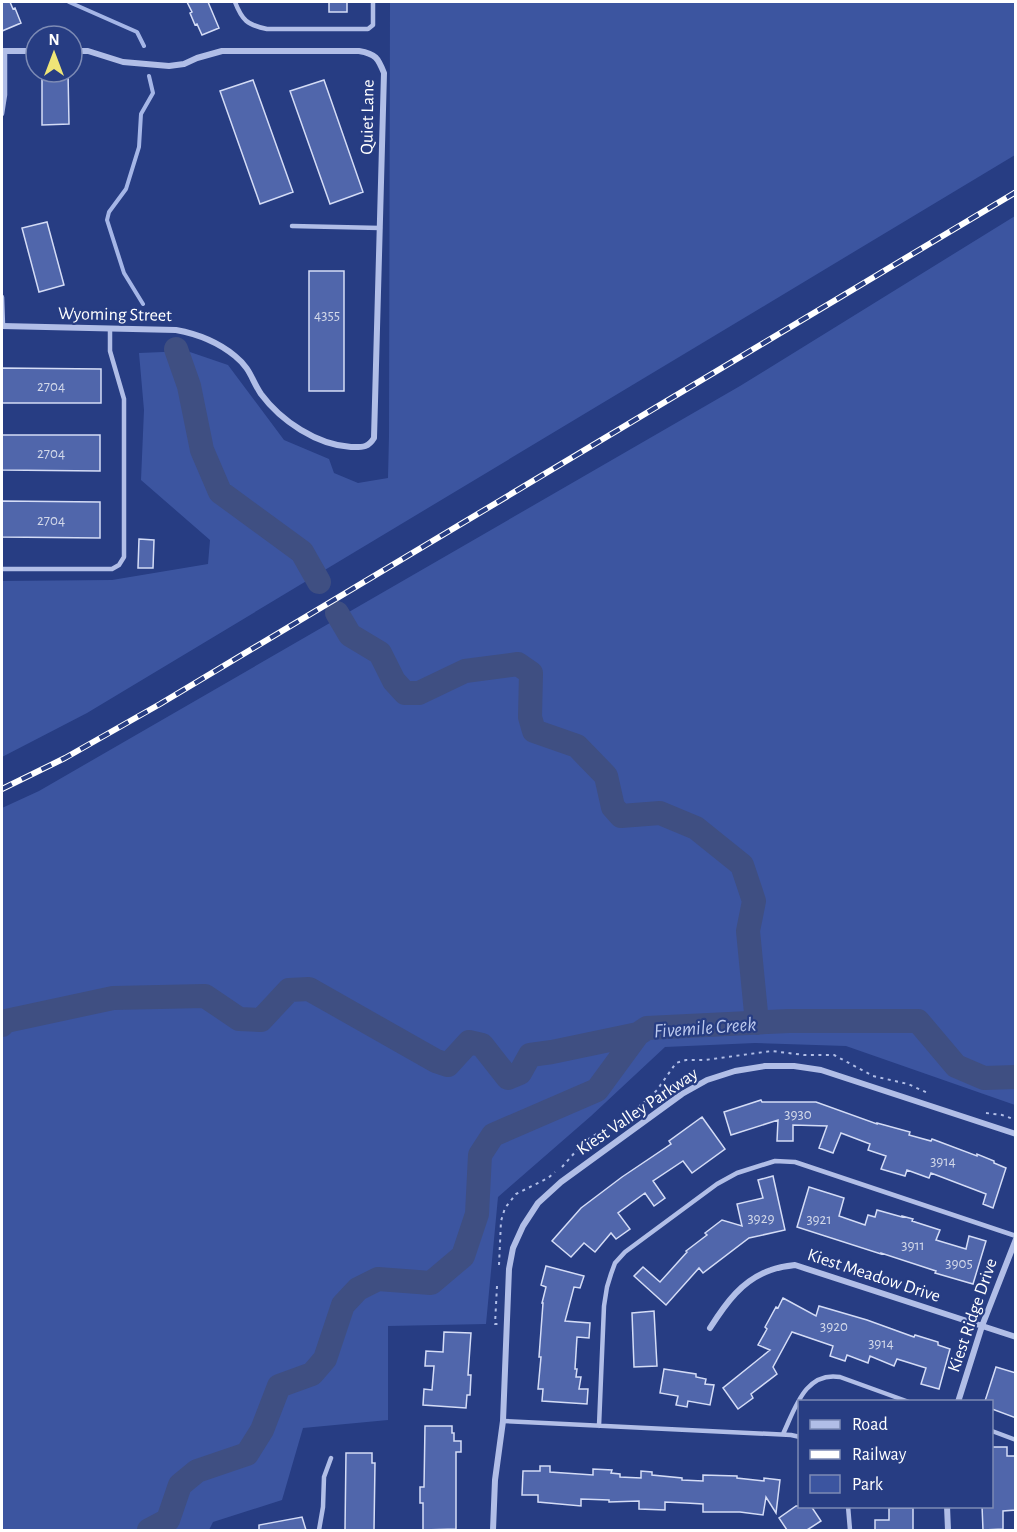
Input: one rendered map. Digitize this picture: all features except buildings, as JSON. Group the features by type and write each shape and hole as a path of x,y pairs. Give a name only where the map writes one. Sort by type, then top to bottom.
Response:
{"street":[{"path":"3,51 24,51"},
{"name":"Quiet Lane","path":"84,51 123,62 169,66 184,64 222,51 359,51 370,53 379,60 384,73 375,429 371,444 365,447"},
{"name":"Wyoming Street","path":"2,326 176,330 204,337 227,351 245,366 270,405 307,433 342,446 365,447"},
{"name":"Kiest Valley Parkway","path":"493,1530 495,1480 503,1421 509,1269 513,1248 523,1226 538,1203 561,1182 682,1094 707,1080 735,1071 765,1066 794,1066 821,1070 1016,1134"},
{"name":"Kiest Ridge Drive","path":"958,1400 982,1326 1016,1237"},
{"name":"Kiest Meadow Drive","path":"710,1328 730,1298 754,1278 772,1269 795,1265 1016,1337"},
{"path":"947,1508 948,1530"}],"lane":[{"path":"235,2 240,15 255,27 267,29 368,29 373,25 373,2"},
{"path":"2,114 5,95 3,51"},
{"path":"292,226 380,228"},
{"path":"2,295 2,326"},
{"path":"2,569 112,569 124,557 124,399 110,351 110,329"},
{"path":"599,1426 604,1306 607,1287 615,1263 644,1238 717,1184 737,1173 775,1161 795,1162 1016,1237"},
{"path":"800,1400 814,1381 831,1376 906,1400"},
{"path":"783,1434 798,1403"},
{"path":"503,1421 783,1434 798,1437"},
{"path":"993,1431 1016,1440"},
{"path":"319,1530 324,1477 331,1458"},
{"path":"848,1508 850,1530"}],"path":[{"path":"498,1267 501,1221 505,1208 516,1194 555,1173 585,1142 647,1100 676,1063 772,1051 804,1055 834,1054 873,1076 908,1084 934,1096"},
{"path":"979,1112 1002,1115 1016,1120"},
{"path":"498,1278 495,1324 506,1325"}],"green space":[{"path":"390,2 1015,2 1015,155 87,713 2,757 2,581 112,580 208,564 210,540 141,480 144,410 139,353 187,351 228,365 284,440 329,459 334,473 358,483 388,478"},
{"path":"1015,216 1015,1105 846,1046 755,1043 665,1047 591,1116 498,1197 486,1324 388,1326 388,1420 303,1428 282,1500 213,1522 209,1530 2,1530 2,808 39,791 740,386"}],"waterway":[{"path":"69,2 137,32 144,46"},
{"path":"143,304 124,273 107,220 109,212 126,189 139,147 141,114 153,93 149,76"},
{"path":"176,349 189,386 202,450 220,492 302,552 319,582"},
{"path":"337,613 350,635 380,653 394,681 405,693 419,693 465,671 518,664 531,673 530,717 534,731 577,746 606,776 613,807 621,816 660,813 696,828 742,865 754,901 748,931 757,1023"},
{"path":"2,1025 6,1021 113,998 205,996 239,1019 261,1020 289,990 309,989 436,1061 448,1065 469,1042 482,1045 508,1078 520,1073 530,1055 638,1034"},
{"name":"Fivemile Creek","path":"149,1530 168,1520 180,1485 197,1471 247,1454 262,1430 279,1386 312,1374 325,1359 343,1305 358,1289 378,1279 431,1283 463,1256 477,1214 480,1155 493,1135 597,1090 638,1034 647,1028 789,1021 918,1021 956,1066 984,1078 1016,1077"}],"railway":[{"path":"2,789 65,758 160,704 1016,192"}]}
